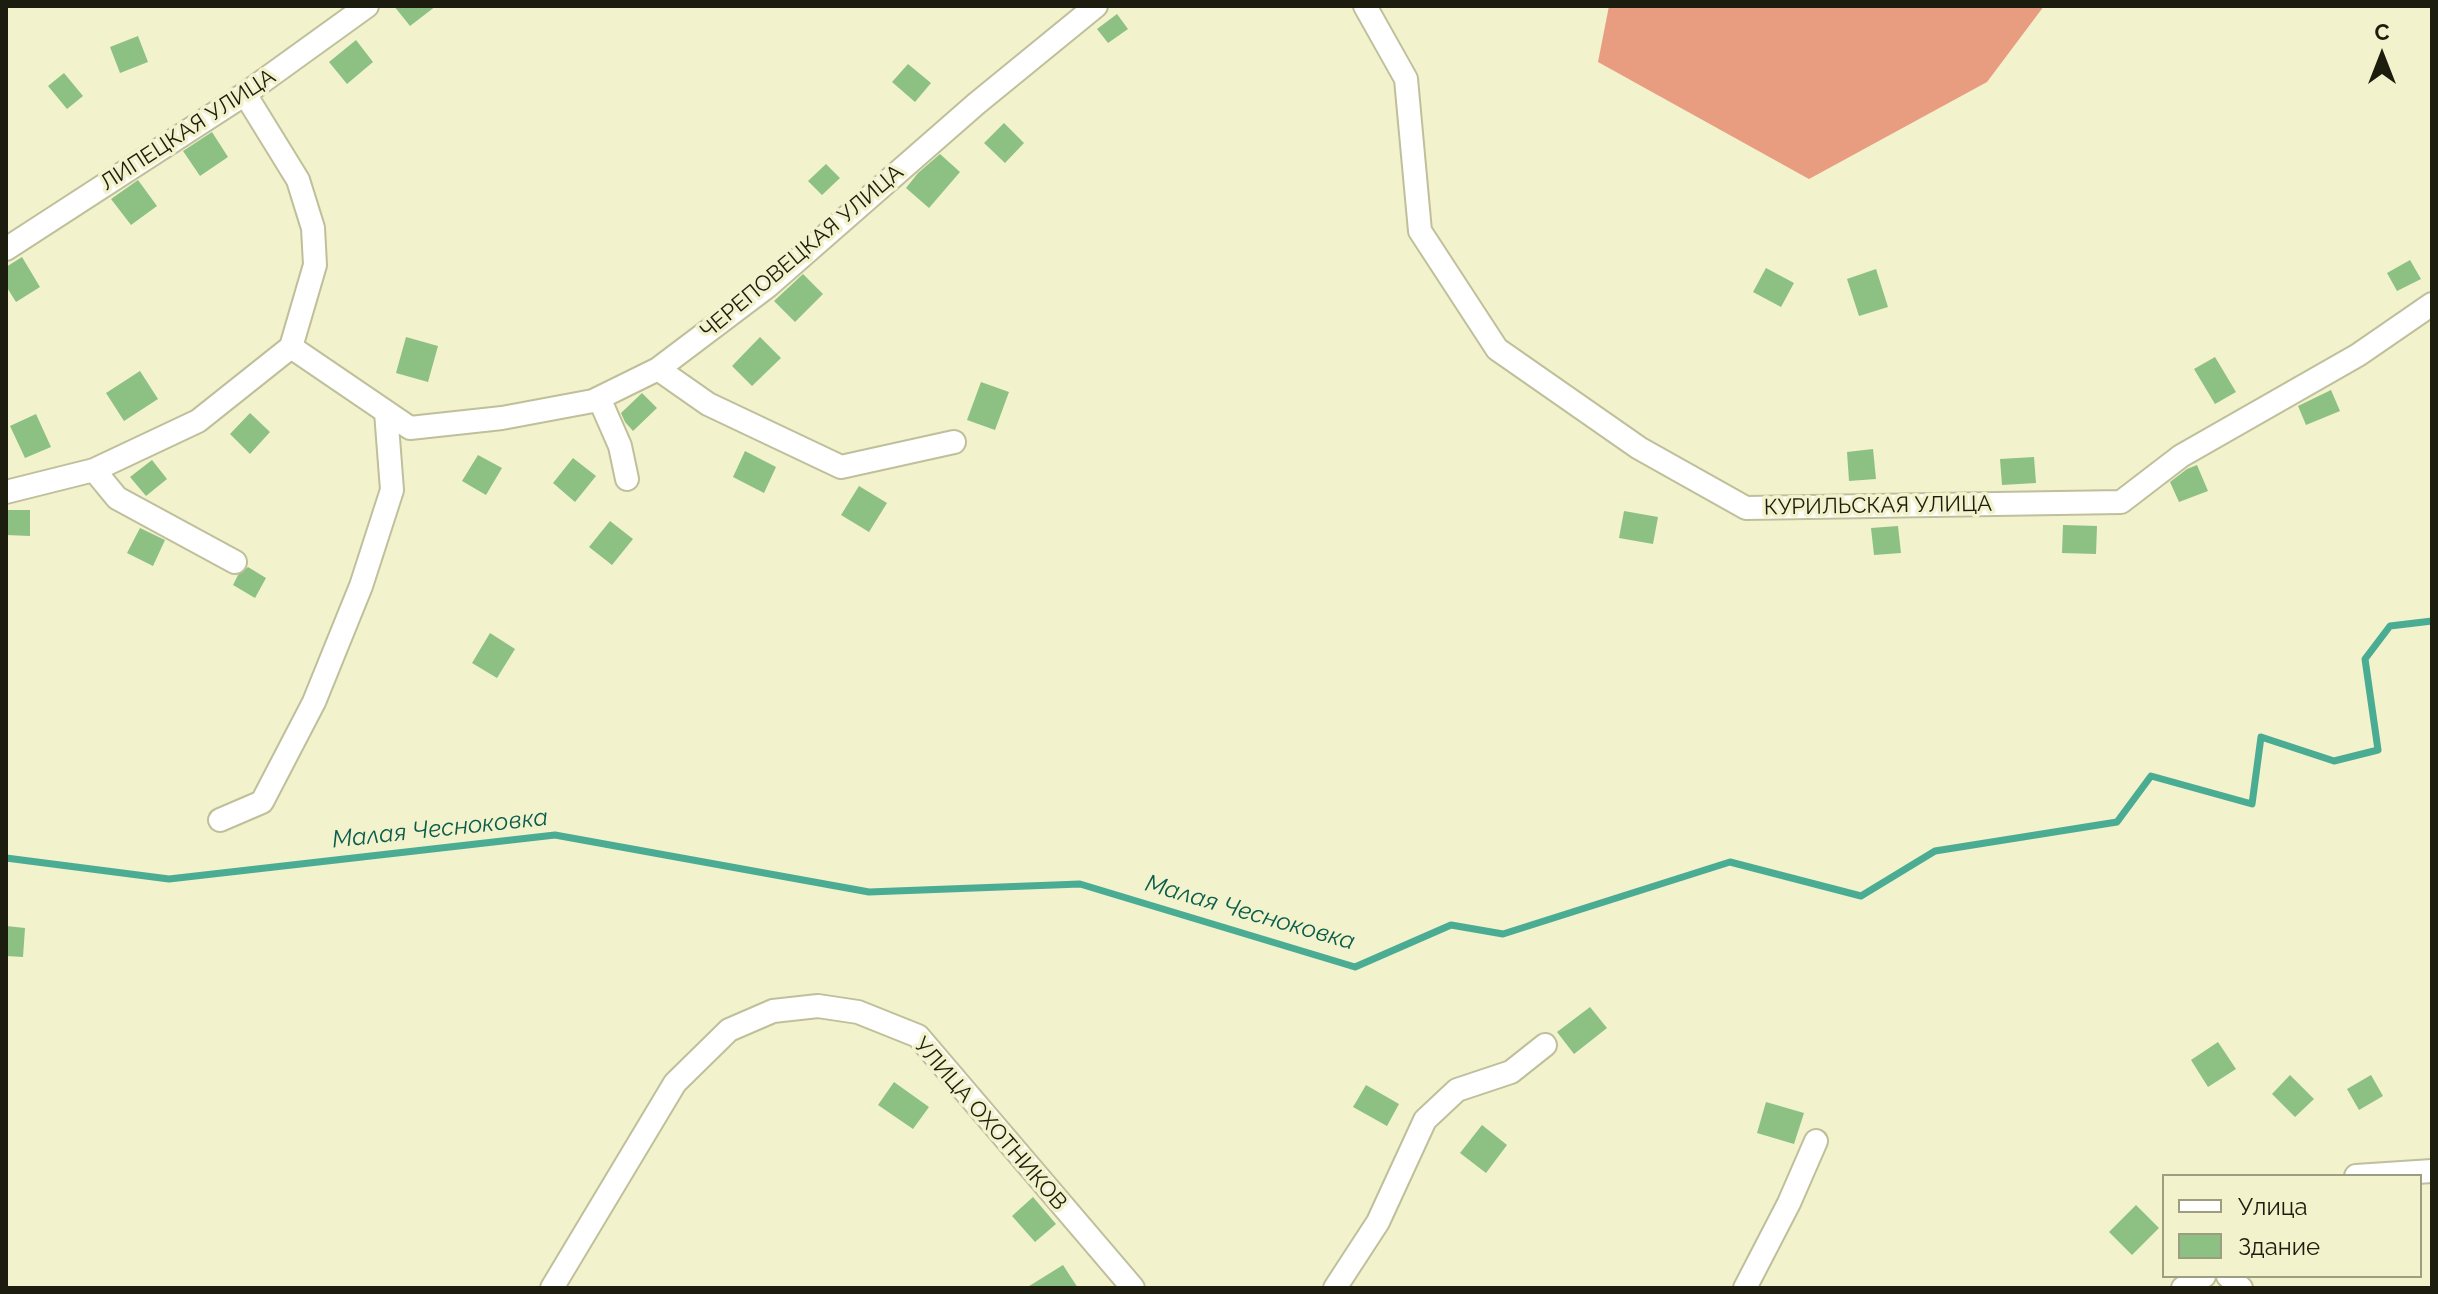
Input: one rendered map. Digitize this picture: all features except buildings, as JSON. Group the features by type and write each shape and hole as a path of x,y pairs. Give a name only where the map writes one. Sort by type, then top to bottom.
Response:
{"street":[{"name":"ЛИПЕЦКАЯ УЛИЦА","path":"6,249 245,94 367,6"},
{"name":"ЧЕРЕПОВЕЦКАЯ УЛИЦА","path":"291,347 410,428 502,418 593,401 658,369 768,286 976,104 1096,6"},
{"name":"КУРИЛЬСКАЯ УЛИЦА","path":"1365,6 1406,79 1420,231 1497,349 1639,448 1746,508 2121,502 2181,456 2358,355 2432,304"},
{"path":"6,492 94,470 198,421 291,347 315,265 313,228 298,180 245,94"},
{"path":"658,369 708,404 841,467 954,442"},
{"path":"599,398 620,446 627,479"},
{"path":"220,820 262,802 314,702 361,586 392,490 386,412"},
{"path":"94,470 117,498 235,562"},
{"name":"УЛИЦА ОХОТНИКОВ","path":"552,1288 675,1083 729,1030 773,1011 818,1006 858,1012 918,1036 1133,1288"},
{"path":"1335,1288 1378,1222 1425,1120 1457,1090 1511,1072 1545,1045"},
{"path":"1745,1288 1789,1203 1816,1141"},
{"path":"2386,1174 2432,1171"},
{"path":"2183,1288 2200,1278"}],"shaded area":[{"path":"1609,6 2044,6 1987,82 1809,179 1598,62"}],"waterway":[{"name":"Малая Чесноковка","path":"6,858 169,879 555,835 869,892 1080,884 1355,967 1451,925 1503,934 1730,862 1861,896 1935,851 2117,822 2151,776 2252,804 2261,737 2334,761 2378,750 2365,659 2390,626 2432,621"}]}
